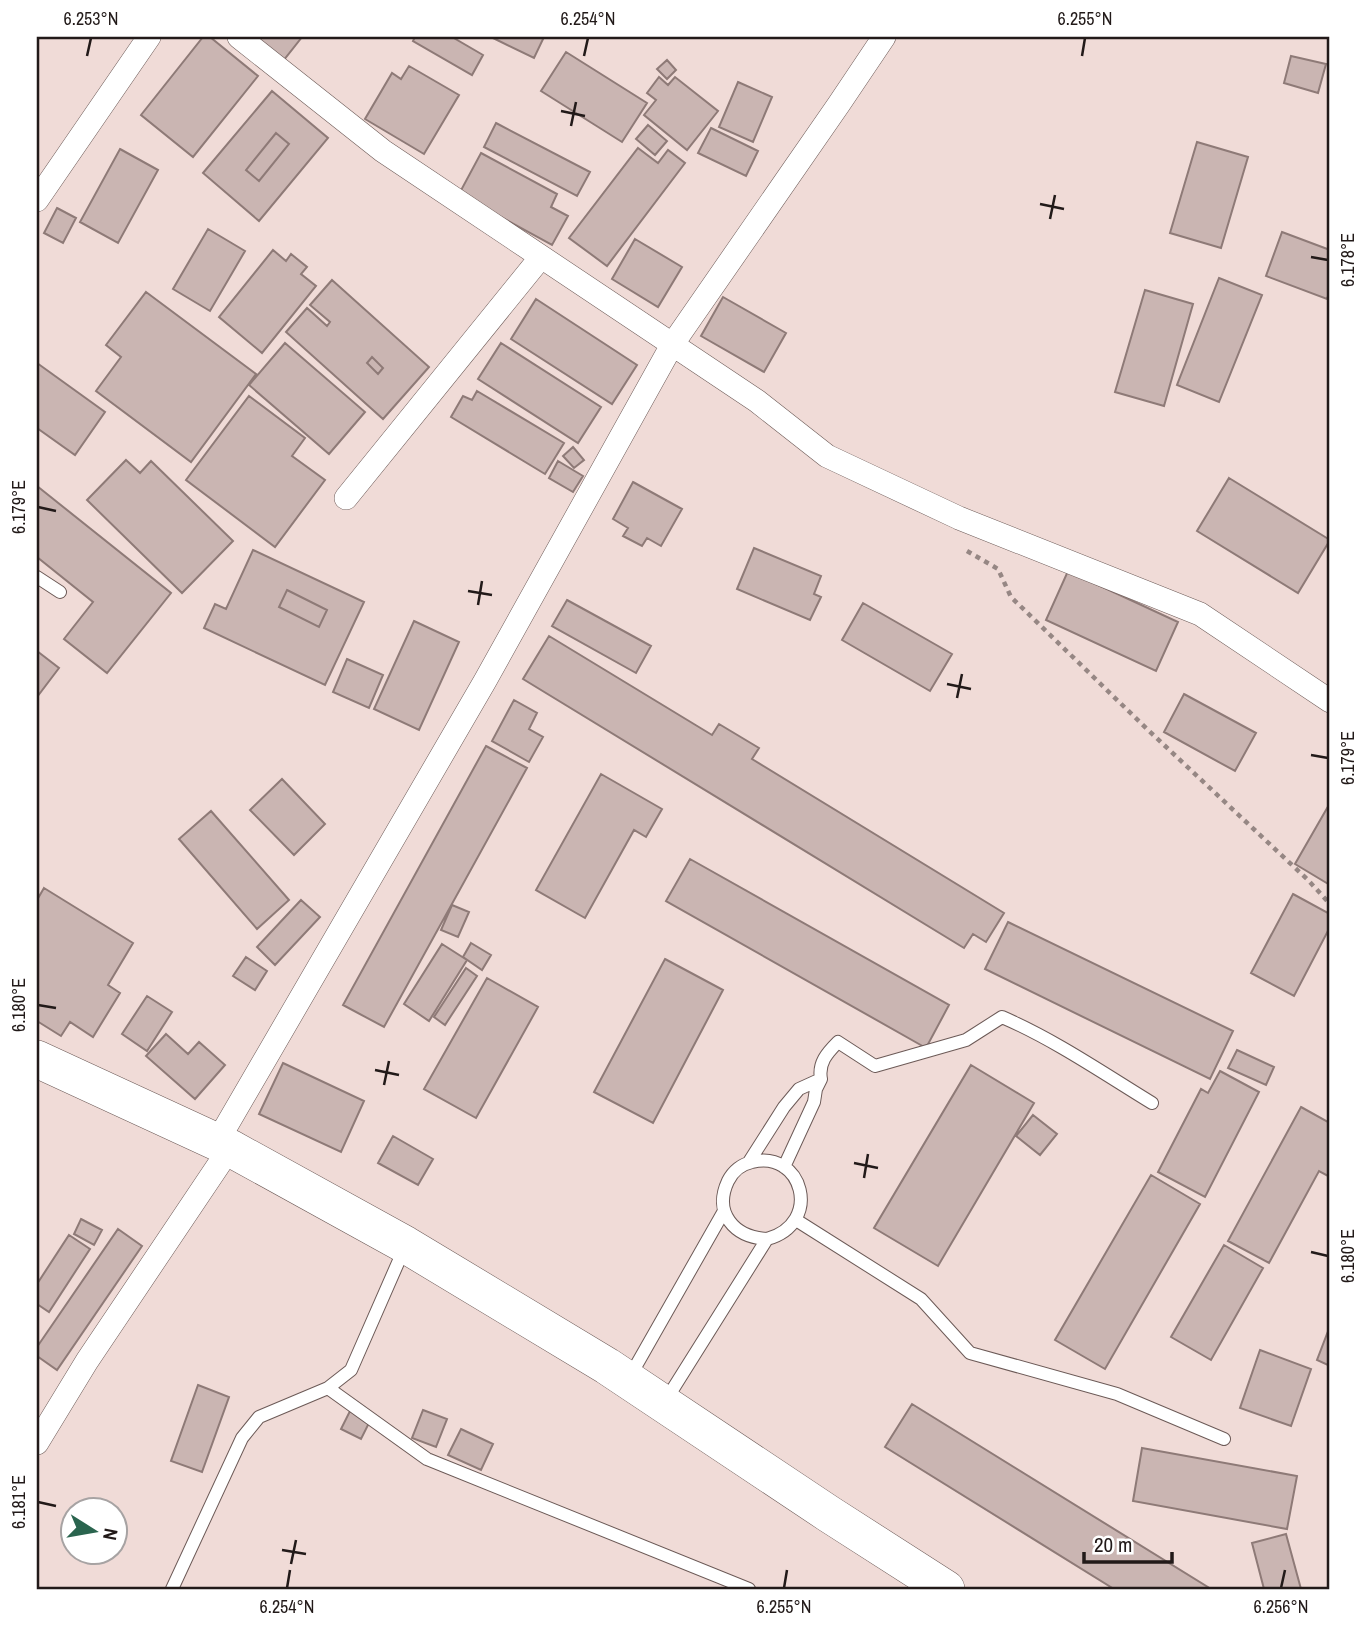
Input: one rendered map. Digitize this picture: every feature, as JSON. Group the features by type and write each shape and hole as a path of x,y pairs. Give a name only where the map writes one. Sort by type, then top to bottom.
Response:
{"main road":[{"path":"37,1059 223,1145 405,1245 628,1379 946,1589"}],"street":[{"path":"37,200 149,37"},
{"path":"239,37 383,151 757,401 827,456 958,518 1200,614 1330,701"},
{"path":"37,1443 223,1145 671,345 839,104 882,37"},
{"path":"346,498 541,257"}],"lane":[{"path":"37,577 60,593"},
{"path":"784,1167 814,1102 821,1079 819,1069 828,1052 838,1042 875,1066 966,1040 1002,1017 1066,1050 1152,1103"},
{"path":"749,1162 784,1107 799,1089 821,1079"},
{"path":"773,1161 784,1167 799,1185 800,1209 796,1220 789,1229 767,1239 753,1238 741,1233 730,1223 724,1211 723,1199 730,1177 749,1162 773,1161"},
{"path":"628,1379 724,1211"},
{"path":"796,1220 921,1299 970,1353 1117,1394 1224,1439"},
{"path":"664,1404 767,1239"},
{"path":"172,1589 242,1438 259,1417 328,1388 351,1370 405,1245"},
{"path":"328,1388 427,1459 749,1589"}],"path":[{"path":"958,518 945,537 998,569 1011,597 1330,904"}],"building":[{"path":"203,37 210,37 258,76 193,157 141,115"},
{"path":"253,37 302,37 283,61"},
{"path":"415,37 452,37 483,55 472,75 413,41"},
{"path":"491,37 544,37 534,58"},
{"path":"566,52 647,103 622,142 541,91"},
{"path":"1291,56 1326,64 1318,93 1284,83"},
{"path":"667,60 676,70 667,79 657,69"},
{"path":"409,66 459,95 424,154 365,119 392,73 401,79"},
{"path":"659,77 668,85 675,77 718,111 687,150 644,115 656,100 647,93"},
{"path":"738,82 772,97 753,142 719,127"},
{"path":"272,91 328,138 259,221 203,173","holes":["276,133 289,144 259,181 246,170"]},
{"path":"496,123 590,172 577,196 484,147"},
{"path":"648,125 667,141 655,155 636,139"},
{"path":"711,128 758,151 746,176 698,153"},
{"path":"276,133 289,144 259,181 246,170"},
{"path":"1197,142 1248,157 1221,248 1170,233"},
{"path":"638,148 658,163 668,150 685,163 607,266 569,238"},
{"path":"120,149 158,170 118,243 80,222"},
{"path":"481,153 557,194 551,207 568,216 552,245 459,194"},
{"path":"57,208 76,218 63,243 44,233"},
{"path":"208,229 245,251 210,311 173,289"},
{"path":"1282,232 1330,250 1330,290 1327,299 1266,276"},
{"path":"635,239 682,267 658,307 612,279"},
{"path":"273,250 286,261 291,254 307,267 301,274 316,286 262,353 219,317"},
{"path":"1219,278 1262,295 1219,402 1177,385"},
{"path":"332,280 429,367 383,419 286,332 307,308 327,326 330,322 310,305","holes":["372,357 383,368 378,374 367,363"]},
{"path":"1145,290 1193,304 1164,406 1115,392"},
{"path":"146,292 256,374 191,462 96,391 121,357 106,345"},
{"path":"723,297 786,333 764,372 701,336"},
{"path":"536,299 637,365 612,404 511,339"},
{"path":"285,343 365,412 329,454 249,385"},
{"path":"501,343 601,407 578,443 478,379"},
{"path":"372,357 383,368 378,374 367,363"},
{"path":"37,363 105,412 75,455 37,428"},
{"path":"477,391 564,443 545,474 451,417 463,396 472,400"},
{"path":"249,396 305,438 292,456 325,480 275,547 186,480"},
{"path":"573,447 584,460 574,468 563,456"},
{"path":"126,460 140,473 151,461 233,541 182,593 87,500"},
{"path":"558,461 583,476 573,492 549,478"},
{"path":"1229,478 1330,540 1298,593 1197,531"},
{"path":"633,482 682,509 661,546 647,538 642,546 623,536 628,528 613,519"},
{"path":"37,486 171,593 107,673 64,639 93,602 37,557"},
{"path":"754,548 821,576 814,594 821,597 810,620 737,589"},
{"path":"253,550 364,602 325,685 204,628 215,604 226,609","holes":["287,590 327,610 319,627 279,607"]},
{"path":"1068,571 1178,622 1156,671 1046,620"},
{"path":"287,590 327,610 319,627 279,607"},
{"path":"567,600 651,646 636,673 552,626"},
{"path":"863,603 952,654 930,691 842,640"},
{"path":"414,621 459,642 419,730 374,709"},
{"path":"549,636 712,735 719,724 759,748 752,759 1004,913 986,942 973,934 964,948 523,679"},
{"path":"37,651 59,668 37,697"},
{"path":"347,659 383,675 369,708 333,692"},
{"path":"1184,694 1256,733 1235,771 1164,732"},
{"path":"514,700 537,713 529,729 543,737 529,762 492,741"},
{"path":"486,746 527,768 384,1027 343,1005"},
{"path":"601,774 662,809 646,837 634,830 585,918 536,890"},
{"path":"282,779 325,824 294,855 250,810"},
{"path":"1330,803 1330,885 1295,864"},
{"path":"211,811 289,900 257,929 179,839"},
{"path":"690,859 949,1005 926,1048 666,901"},
{"path":"44,888 133,943 108,985 120,993 93,1037 70,1022 61,1036 37,1021 37,900"},
{"path":"1293,894 1330,914 1330,927 1294,996 1251,973"},
{"path":"301,900 320,917 275,965 257,947"},
{"path":"452,905 469,912 458,937 441,930"},
{"path":"1008,922 1233,1031 1210,1079 985,969"},
{"path":"471,943 491,955 482,970 463,957"},
{"path":"442,944 467,960 429,1021 404,1004"},
{"path":"246,957 267,971 255,990 233,976"},
{"path":"665,959 723,990 653,1123 594,1092"},
{"path":"466,968 477,976 445,1025 434,1017"},
{"path":"487,978 538,1007 476,1118 424,1089"},
{"path":"147,996 172,1012 147,1051 122,1034"},
{"path":"166,1034 188,1054 199,1042 225,1065 195,1099 146,1056"},
{"path":"1237,1050 1274,1067 1266,1085 1228,1068"},
{"path":"283,1063 364,1101 341,1152 259,1114"},
{"path":"971,1065 1034,1103 938,1266 874,1228"},
{"path":"1220,1071 1259,1092 1205,1197 1158,1172 1201,1089 1208,1093"},
{"path":"1301,1107 1330,1123 1330,1177 1319,1171 1269,1263 1228,1241"},
{"path":"1033,1115 1057,1134 1040,1155 1016,1136"},
{"path":"393,1136 433,1159 418,1185 378,1163"},
{"path":"1151,1175 1200,1204 1105,1369 1055,1340"},
{"path":"81,1219 102,1230 94,1245 74,1234"},
{"path":"118,1229 142,1246 57,1370 37,1356 37,1347"},
{"path":"69,1235 90,1249 49,1312 37,1304 37,1284"},
{"path":"1224,1245 1263,1268 1211,1360 1171,1337"},
{"path":"1330,1326 1330,1366 1317,1360"},
{"path":"1260,1350 1311,1369 1291,1426 1240,1408"},
{"path":"198,1385 229,1397 202,1472 171,1461"},
{"path":"912,1404 1211,1589 1114,1589 885,1447"},
{"path":"423,1410 447,1419 436,1447 412,1438"},
{"path":"350,1411 370,1421 361,1439 341,1429"},
{"path":"461,1429 493,1444 481,1470 448,1455"},
{"path":"1142,1448 1297,1476 1287,1529 1133,1501"},
{"path":"1286,1534 1301,1589 1264,1589 1252,1543"}]}
